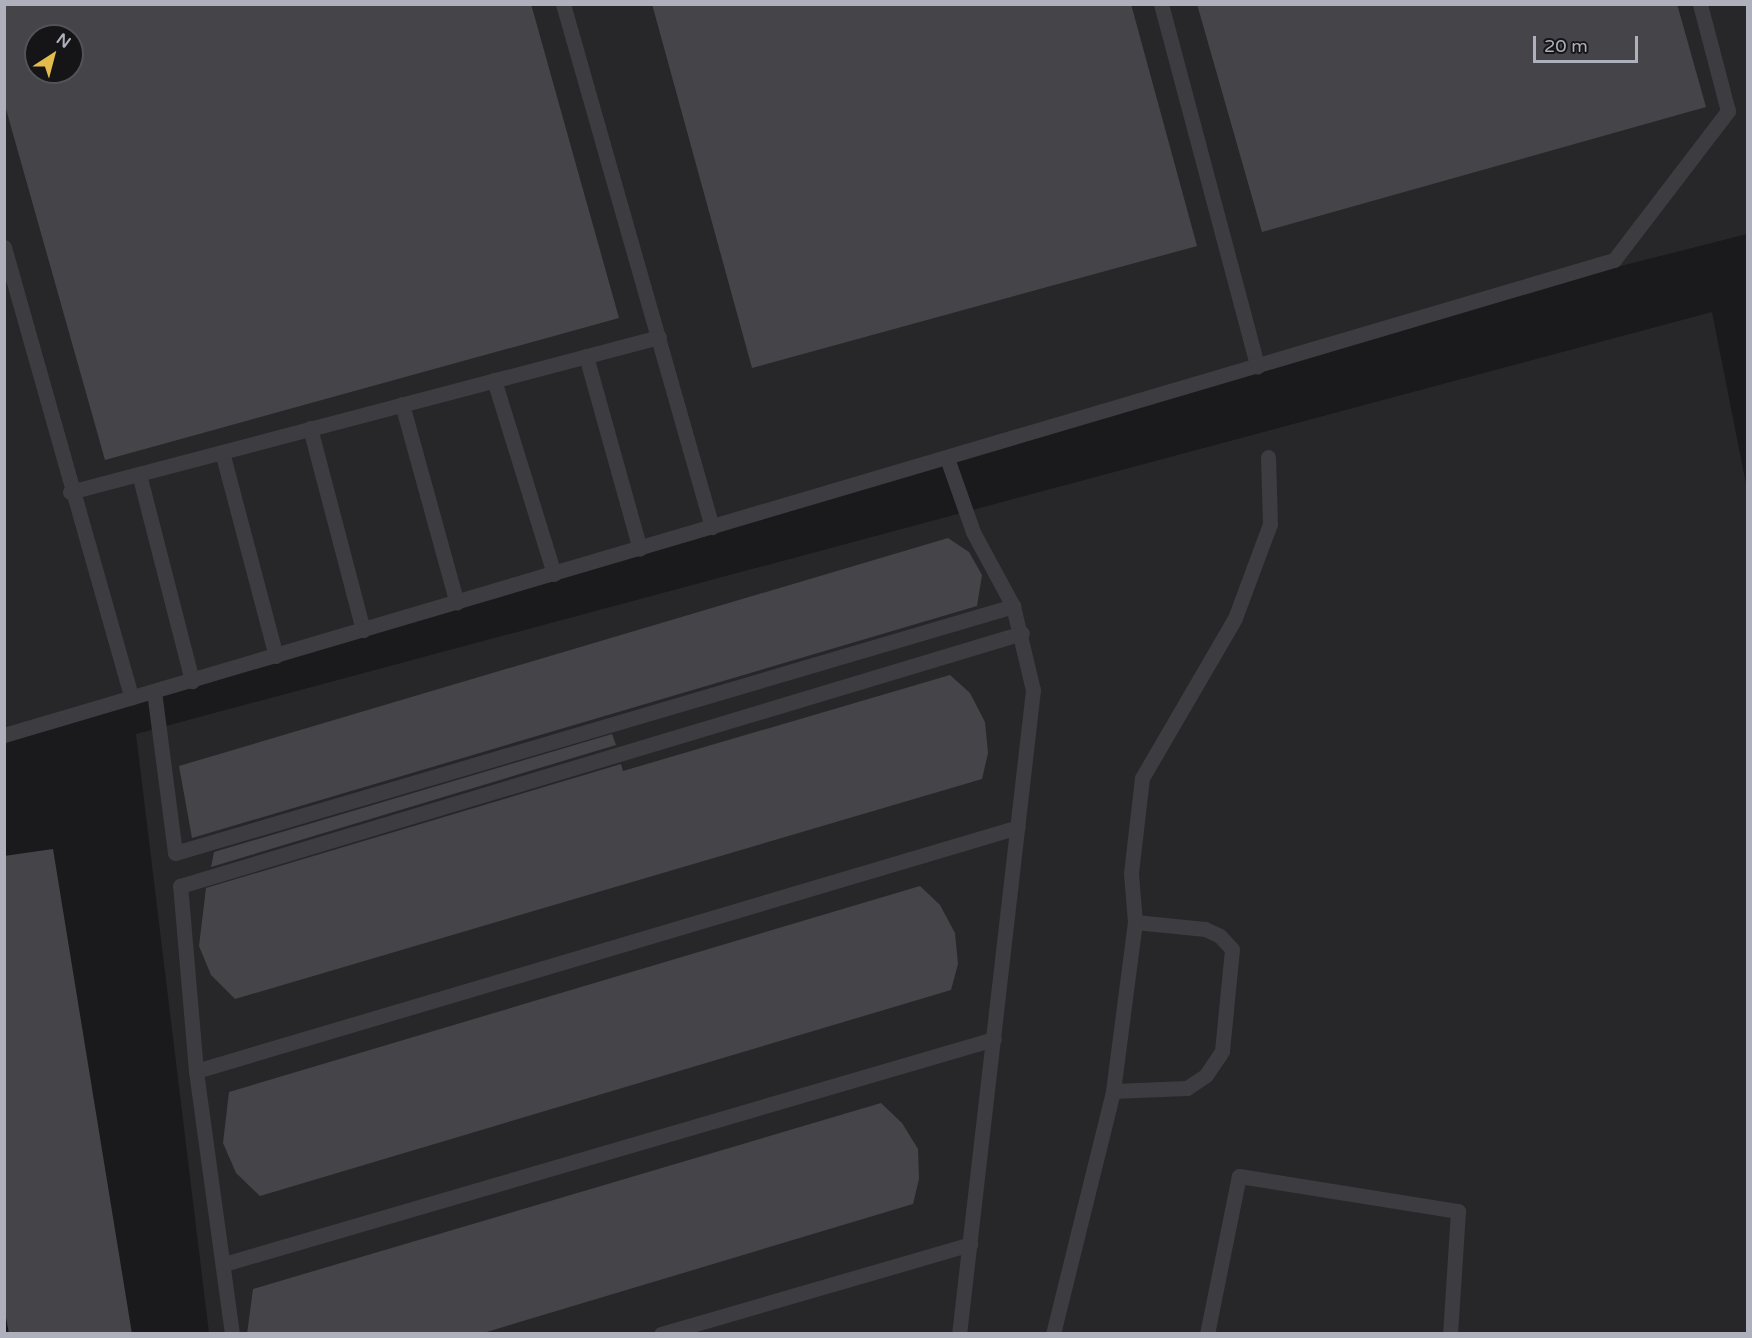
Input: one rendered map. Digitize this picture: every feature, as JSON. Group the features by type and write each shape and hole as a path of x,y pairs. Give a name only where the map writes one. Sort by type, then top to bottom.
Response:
{"lane":[{"path":"563,4 712,527"},
{"path":"1161,4 1257,366"},
{"path":"4,735 1614,260 1728,111 1700,4"},
{"path":"4,247 70,492 131,697"},
{"path":"70,492 658,337"},
{"path":"586,356 640,549"},
{"path":"494,380 554,574"},
{"path":"402,404 457,603"},
{"path":"310,428 363,630"},
{"path":"222,452 276,656"},
{"path":"1053,1334 1113,1091 1135,922 1131,873 1142,778 1235,618 1270,524 1268,457"},
{"path":"947,458 973,531 1013,606 1022,633 1033,690 959,1334"},
{"path":"139,474 192,681"},
{"path":"154,691 176,853 1013,606"},
{"path":"232,1334 196,1071 180,886 1022,633"},
{"path":"196,1071 1018,827"},
{"path":"1113,1091 1187,1088 1206,1075 1222,1051 1232,950 1220,936 1205,929 1135,922"},
{"path":"224,1264 994,1039"},
{"path":"1207,1334 1239,1176 1458,1211 1450,1334"},
{"path":"661,1334 970,1244"}],"shaded area":[{"path":"5,5 1747,5 1747,234 1613,268 5,735"},
{"path":"1712,312 1748,494 1747,1333 209,1333 136,734"}],"building":[{"path":"4,4 531,4 619,318 105,460 4,102"},
{"path":"652,4 1131,4 1197,246 752,368"},
{"path":"1197,4 1677,4 1706,107 1262,232"},
{"path":"948,538 969,552 982,575 977,606 192,838 179,766"},
{"path":"950,675 970,693 985,722 988,753 982,779 235,999 211,975 199,946 206,888 621,764 623,771"},
{"path":"612,734 616,745 211,867 214,852"},
{"path":"53,849 132,1334 9,1334 4,1306 4,856"},
{"path":"920,886 940,905 955,933 958,964 951,990 260,1196 236,1173 223,1143 229,1092"},
{"path":"881,1103 902,1123 918,1149 919,1179 913,1204 480,1334 247,1334 253,1289"}]}
